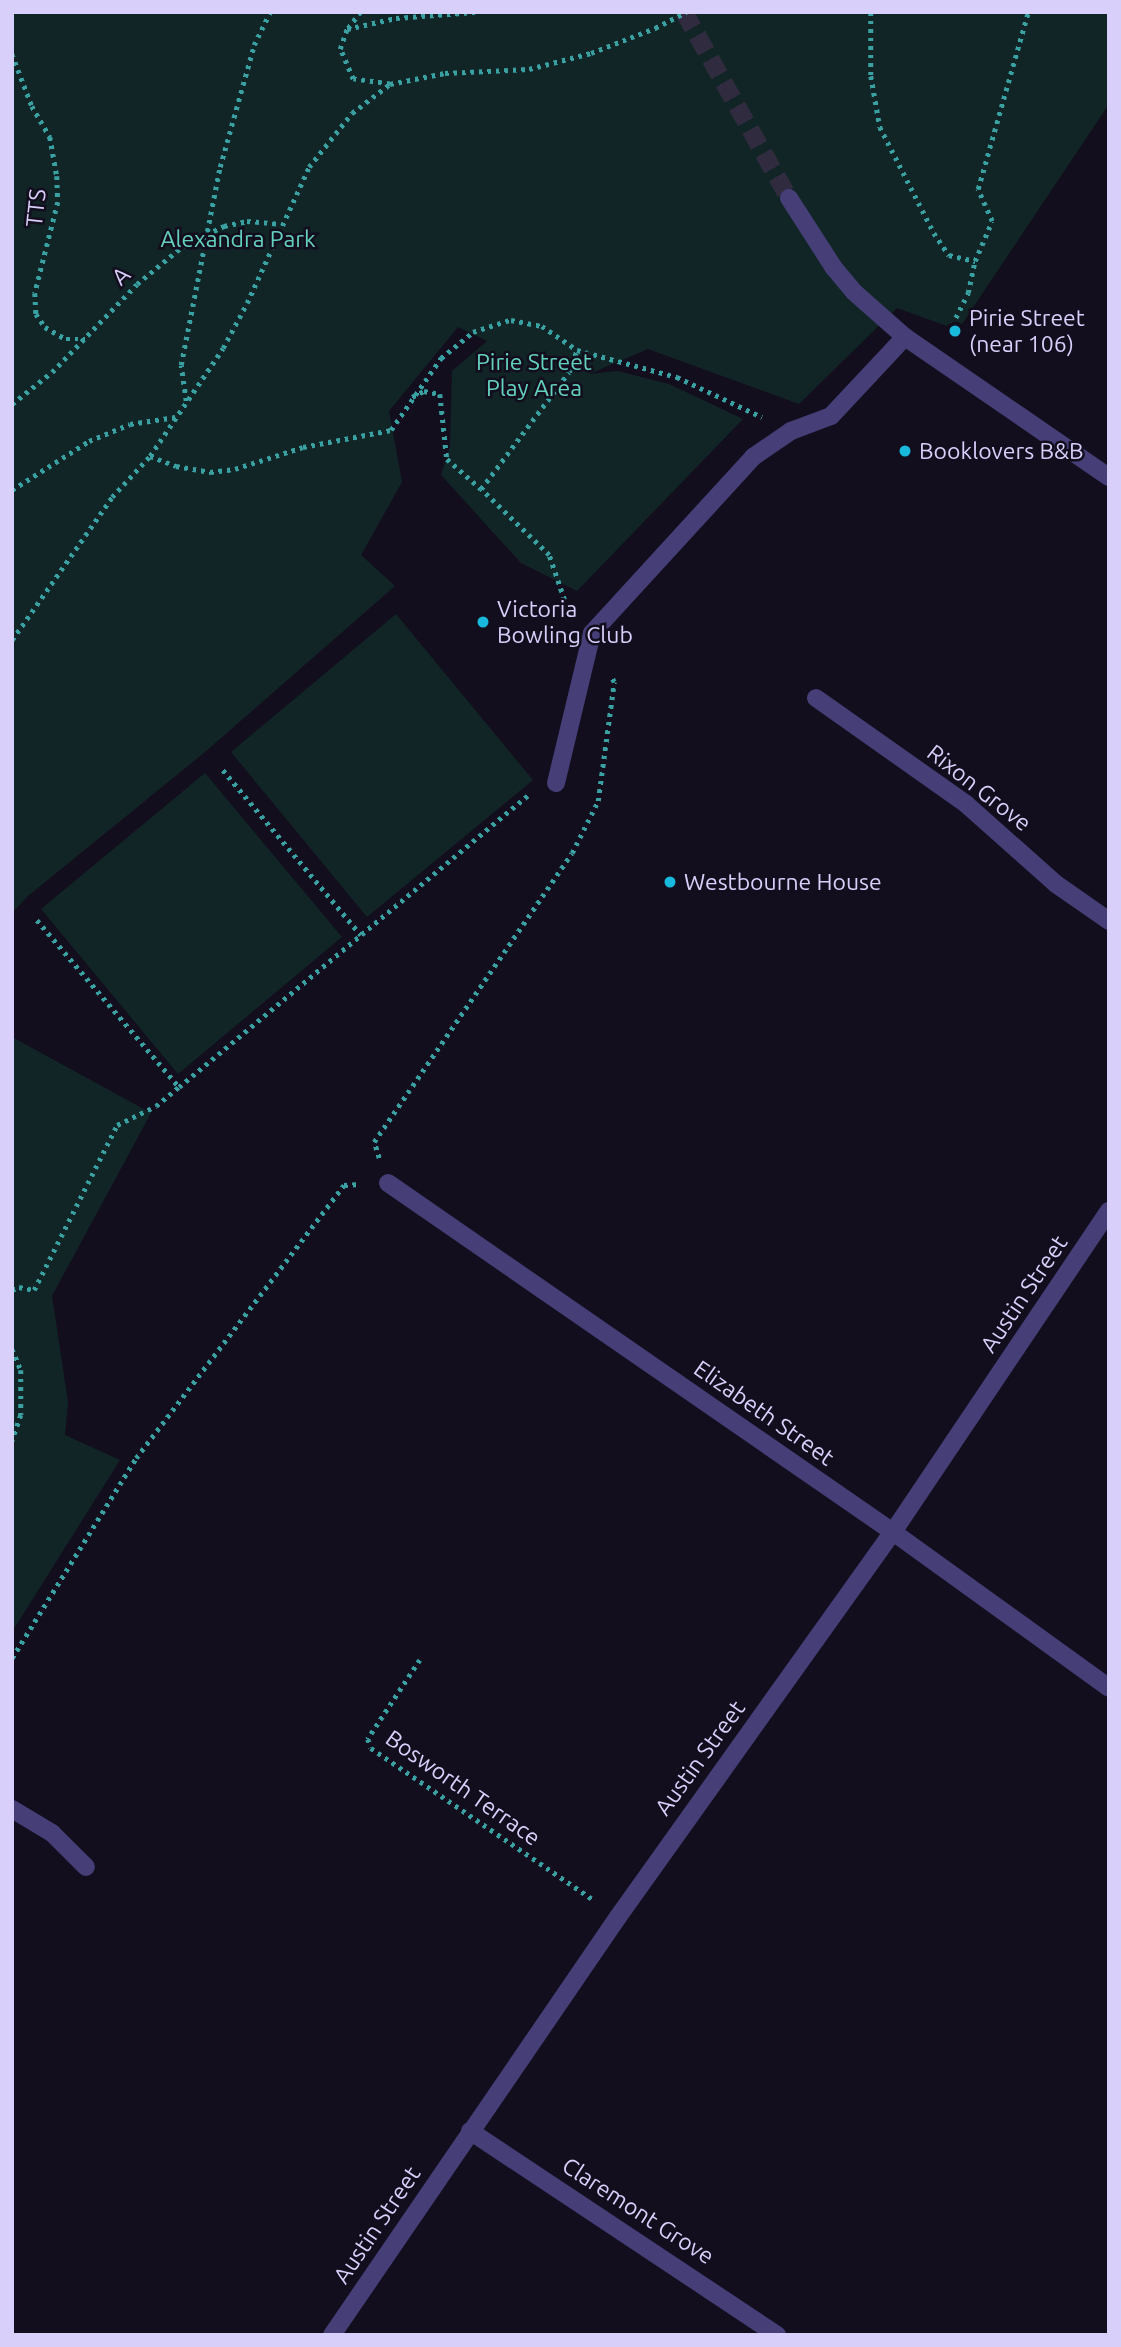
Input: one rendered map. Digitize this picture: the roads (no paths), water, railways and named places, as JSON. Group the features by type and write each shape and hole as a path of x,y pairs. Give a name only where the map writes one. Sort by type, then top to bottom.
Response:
{"street":[{"path":"789,198 834,268 853,292 905,337 1109,477"},
{"path":"556,783 592,633 753,457 791,431 831,416 905,337"},
{"name":"Rixon Grove","path":"816,698 966,804 1056,884 1109,921"},
{"name":"Elizabeth Street","path":"388,1183 893,1532 1031,1635 1109,1688"},
{"name":"Austin Street","path":"332,2335 618,1917 893,1532 1109,1211"},
{"path":"12,1808 52,1833 86,1867"},
{"name":"Claremont Grove","path":"470,2131 777,2335"}],"tunnel":[{"path":"684,12 789,198"}],"place":[{"name":"Pirie Street (near 106)","path":"955,331"},
{"name":"Booklovers B&B","path":"905,451"},
{"name":"Victoria Bowling Club","path":"483,622"},
{"name":"Westbourne House","path":"670,882"}],"park label":[{"name":"Alexandra Park","path":"238,239"},
{"name":"Pirie Street Play Area","path":"534,375"}]}
